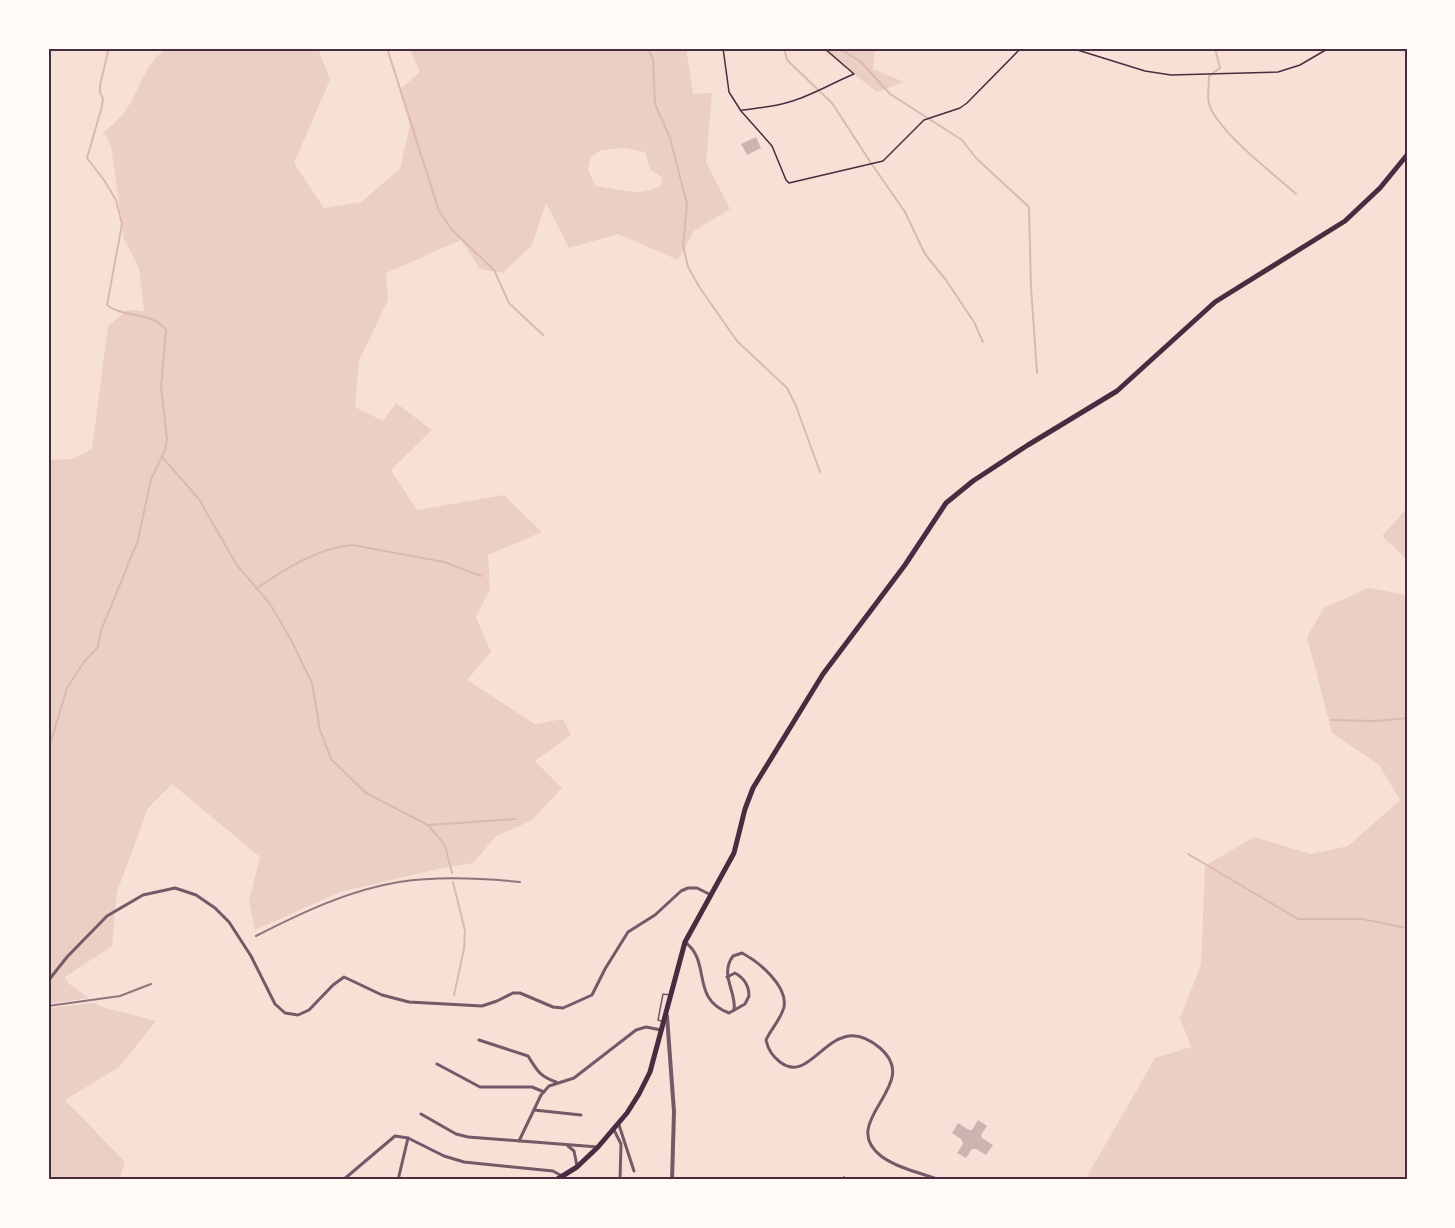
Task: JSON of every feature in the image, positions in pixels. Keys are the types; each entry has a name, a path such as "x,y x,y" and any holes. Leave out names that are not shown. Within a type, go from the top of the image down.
{"main road":[{"path":"556,1180 577,1167 598,1147 639,1094 650,1071 685,942 734,853 753,788 827,667 905,566 946,504 973,481 1117,391 1215,302 1345,221 1380,188 1407,155"}],"street":[{"path":"48,981 67,957 107,916 142,896 175,888 196,895 215,908 229,922 251,956 275,1004 285,1013 298,1015 309,1010 333,985 345,977 382,995 402,1000 482,1006 513,993 520,993 553,1007 563,1008 577,1003 596,990 605,969 628,932 655,915 674,897 688,888 697,888 711,895"},
{"path":"685,942 698,961 707,996 712,1004 729,1012 745,1004 749,990 742,977 735,973 728,977"},
{"path":"734,1010 735,1001 731,995 728,977 730,960 732,956 742,953 750,957 778,984 784,994 784,1009 765,1040 774,1058 784,1065 790,1068 798,1067 810,1061 844,1035 863,1037 882,1049 894,1068 893,1079 870,1121 867,1133 869,1141 873,1148 888,1161 940,1180"},
{"path":"667,1012 674,1112 672,1180"},
{"path":"519,1141 549,1086 574,1078 636,1030 646,1027 662,1030"},
{"path":"479,1040 528,1056 534,1068 545,1078 556,1082"},
{"path":"437,1064 480,1087 532,1087 544,1092"},
{"path":"534,1110 582,1116"},
{"path":"421,1114 456,1134 468,1137 598,1147"},
{"path":"618,1123 634,1171"},
{"path":"613,1129 621,1144 620,1180"},
{"path":"343,1180 395,1136 408,1138 444,1156 464,1162 553,1171 562,1176"},
{"path":"398,1180 408,1138"},
{"path":"567,1144 574,1151 577,1167"}],"lane":[{"path":"664,1022 658,1020 663,994 671,996"}],"path":[{"path":"723,48 729,92 741,111 772,146 789,183 883,161 924,120 960,108 967,103 1021,48"},
{"path":"741,111 787,103 854,74 824,48"},
{"path":"1071,48 1145,71 1171,75 1278,72 1294,68 1329,48"}],"shaded area":[{"path":"169,48 278,48 285,51 294,48 318,48 330,80 294,163 324,208 361,202 400,169 410,125 399,90 420,72 409,48 686,48 693,94 712,93 706,162 730,209 694,231 678,260 618,234 569,248 546,203 532,245 503,273 480,269 461,240 386,273 388,300 359,361 355,407 383,421 396,403 432,430 391,470 417,510 504,495 542,532 488,555 490,589 476,617 491,652 467,680 535,724 563,719 571,735 535,761 562,788 531,821 496,836 473,863 340,892 255,930 249,900 260,857 172,784 148,808 117,892 112,946 65,977 68,983 89,998 48,1004 48,460 72,459 92,449 108,326 127,310 144,311 139,268 124,239 111,146 104,132 128,107 147,69 160,54","holes":["623,148 645,152 650,169 662,178 662,184 638,192 595,186 588,169 591,157 601,150"]},
{"path":"820,48 875,48 873,69 904,82 877,92"},
{"path":"1407,508 1407,560 1382,536"},
{"path":"1368,588 1407,595 1407,1180 1085,1180 1155,1058 1191,1047 1180,1018 1201,965 1205,866 1254,837 1311,854 1348,846 1400,800 1379,765 1332,733 1307,637 1324,608"},
{"path":"95,1003 102,1007 156,1021 119,1067 65,1100 125,1162 119,1180 48,1180 48,1008"}],"building":[{"path":"756,137 761,148 747,155 741,144"},
{"path":"978,1120 987,1126 981,1135 982,1138 993,1145 986,1155 972,1149 966,1158 957,1153 963,1144 962,1140 952,1133 958,1123 972,1130"}],"waterway":[{"path":"48,751 67,688 84,662 98,647 101,631 138,540 151,479 165,450 167,439 161,387 166,330 154,320 121,312 107,305 122,224 116,200 87,158 101,110 103,99 100,85 109,48"},
{"path":"387,48 439,211 452,230 494,270 509,303 543,335"},
{"path":"648,48 653,59 655,104 670,138 687,204 683,245 688,267 737,341 787,388 820,472"},
{"path":"784,48 787,60 832,103 905,212 925,254 946,280 974,322 983,342"},
{"path":"839,48 861,62 890,94 962,140 976,158 1029,207 1031,287 1037,373"},
{"path":"1215,48 1220,68 1209,76 1208,94 1214,115 1235,140 1296,194"},
{"path":"161,456 199,499 236,564 270,604 290,638 312,683 320,730 331,759 366,793 428,825 445,845 452,873"},
{"path":"257,588 314,555 352,545 444,562 481,576"},
{"path":"1331,720 1375,721 1407,718"},
{"path":"428,825 516,819"},
{"path":"1188,854 1298,919 1362,919 1407,928"},
{"path":"453,882 465,931 464,949 454,995"}],"railway":[{"path":"256,936 326,903 399,882 444,878 520,882"},
{"path":"48,1006 120,996 151,984"}]}
